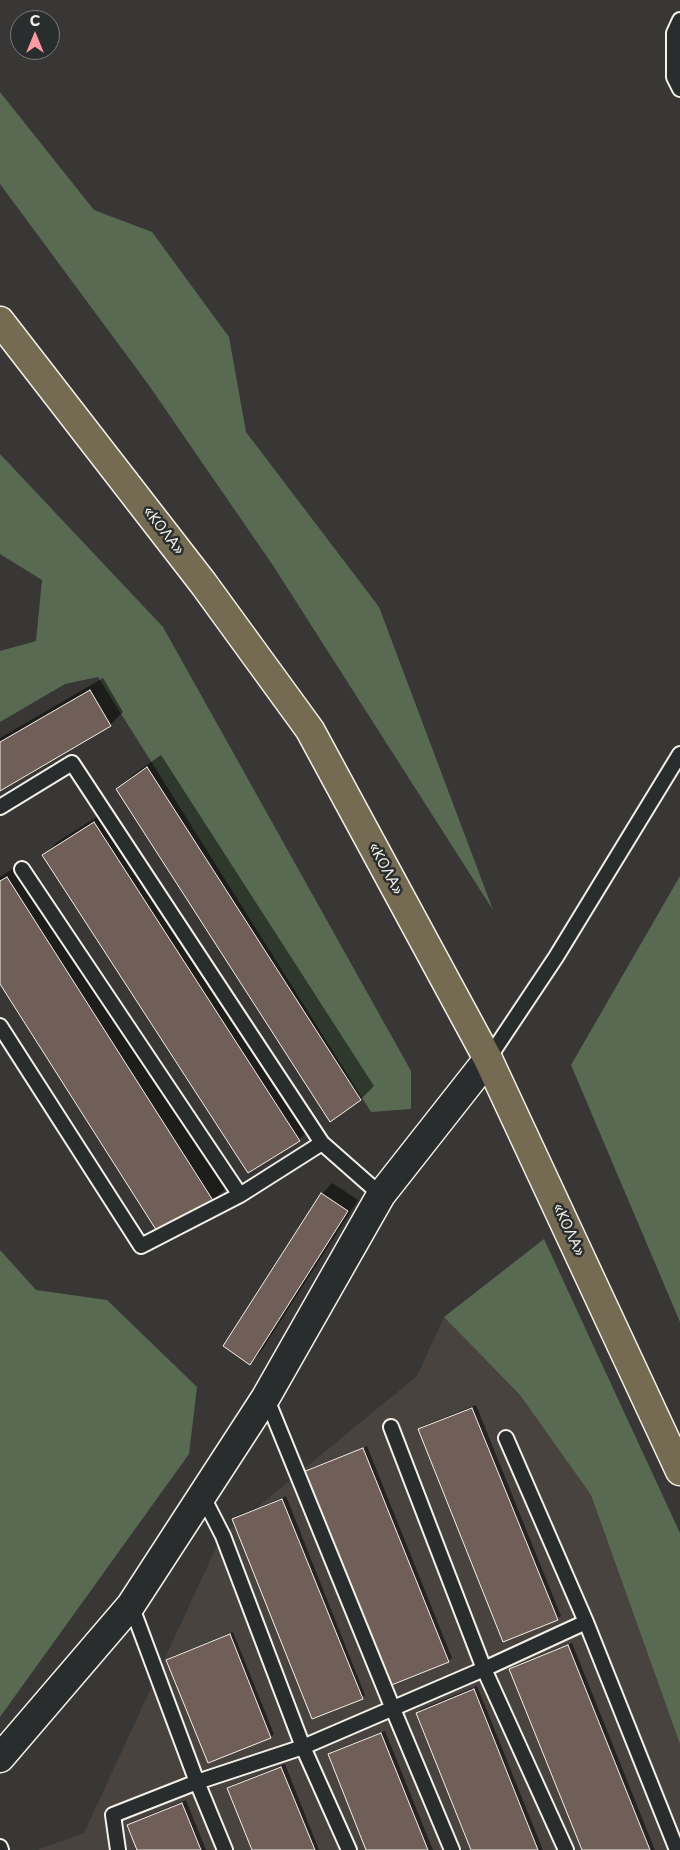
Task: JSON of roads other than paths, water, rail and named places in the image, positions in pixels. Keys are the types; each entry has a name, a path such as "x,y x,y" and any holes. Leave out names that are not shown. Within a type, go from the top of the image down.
{"highway":[{"name":"«КОЛА»","path":"0,321 203,582 310,730 488,1058 680,1471"}],"street":[{"path":"0,1758 131,1604 266,1397 381,1195 488,1058"}],"lane":[{"path":"680,20 674,33 674,77 680,89"},
{"path":"488,1058 556,957 680,754"},
{"path":"0,807 72,763 322,1143 381,1195"},
{"path":"22,869 240,1195"},
{"path":"0,1026 141,1246 240,1195 322,1143"},
{"path":"266,1397 452,1850"},
{"path":"391,1426 484,1669 566,1850"},
{"path":"506,1438 586,1622 677,1850"},
{"path":"202,1495 223,1536 303,1747 349,1850"},
{"path":"131,1604 197,1782 225,1850"},
{"path":"118,1850 113,1815 197,1782 303,1747 484,1669 586,1622"}]}
